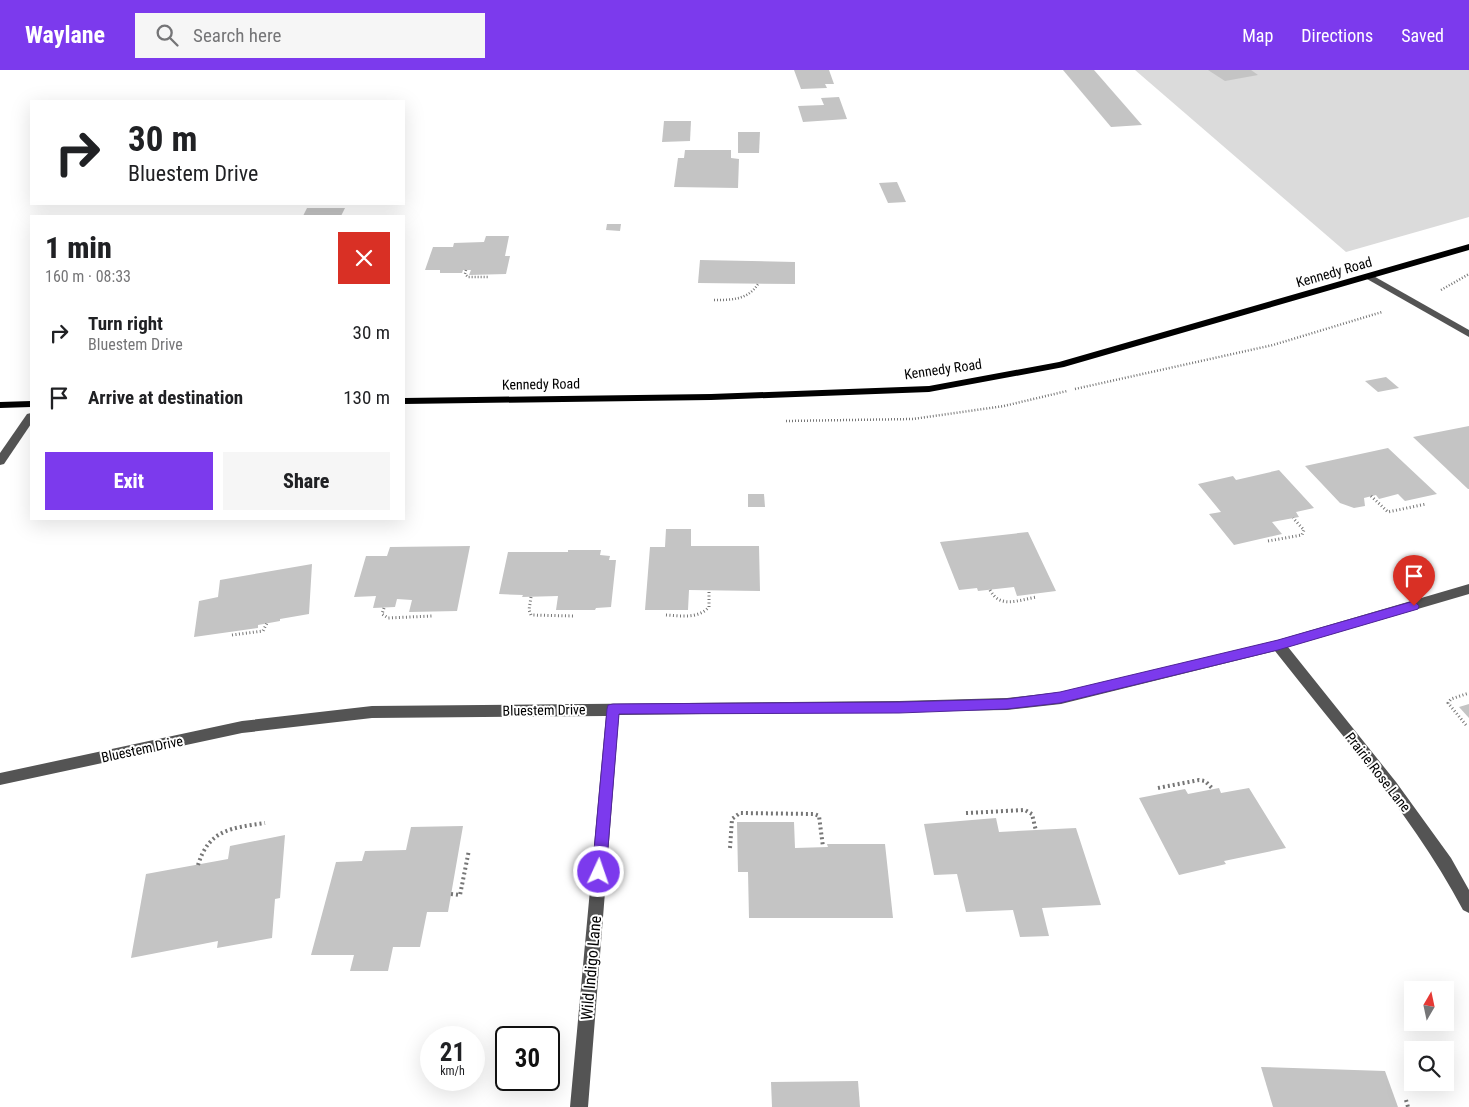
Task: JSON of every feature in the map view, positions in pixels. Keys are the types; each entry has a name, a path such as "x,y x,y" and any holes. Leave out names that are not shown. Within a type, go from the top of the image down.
{"main road":[{"name":"Kennedy Road","path":"405,401 711,397 929,388 1060,364 1370,277 1469,247"},
{"path":"0,405 30,404"}],"street":[{"path":"1370,277 1469,334"},
{"path":"0,461 30,417"},
{"name":"Bluestem Drive","path":"0,779 242,727 372,712 899,707 1007,704 1084,693 1278,645 1469,589"},
{"name":"Prairie Rose Lane","path":"1278,645 1402,802 1446,863 1469,905"},
{"name":"Wild Indigo Lane","path":"579,1107 613,709"}],"path":[{"path":"466,270 465,274 468,277 489,277"},
{"path":"1436,293 1469,274"},
{"path":"714,300 740,298 755,290 758,284"},
{"path":"1371,496 1383,509 1391,512 1426,504"},
{"path":"1268,540 1302,534 1304,530 1293,518"},
{"path":"666,615 697,615 704,612 709,607 709,590"},
{"path":"990,590 994,600 1002,602 1037,597"},
{"path":"531,597 529,610 532,615 574,616"},
{"path":"384,608 382,614 388,618 432,616"},
{"path":"232,635 263,631 267,623"},
{"path":"1466,725 1448,703 1451,699 1469,693"},
{"path":"1158,788 1199,780 1205,781 1213,789"},
{"path":"966,813 1025,810 1032,814 1036,831"},
{"path":"730,848 732,819 740,813 814,814 821,820 823,847"},
{"path":"198,865 200,852 213,836 224,830 265,823"},
{"path":"451,894 460,895 470,850"},
{"path":"1406,1100 1408,1107"}],"shaded area":[{"path":"1135,70 1469,70 1469,217 1346,252"}],"building":[{"path":"794,70 829,70 834,84 825,84 827,88 801,89"},
{"path":"1063,70 1094,70 1142,125 1111,127"},
{"path":"1208,70 1251,70 1258,75 1225,81"},
{"path":"839,97 847,119 803,122 798,106 824,105 821,98"},
{"path":"664,121 691,121 690,141 662,142"},
{"path":"738,132 760,132 759,153 738,153"},
{"path":"685,150 731,150 731,158 739,159 738,188 674,187 678,158 684,158"},
{"path":"897,182 906,202 888,203 879,183"},
{"path":"307,208 345,208 342,215 304,215"},
{"path":"607,224 621,224 620,231 606,230"},
{"path":"486,236 509,236 505,256 510,256 506,274 469,275 471,270 463,270 462,273 440,273 440,270 425,270 433,247 453,247 454,243 484,242"},
{"path":"700,260 795,262 795,284 698,283"},
{"path":"1386,377 1399,388 1378,392 1365,381"},
{"path":"1469,426 1469,489 1468,489 1413,437"},
{"path":"1388,448 1437,494 1405,501 1398,494 1379,499 1376,495 1364,498 1365,506 1354,508 1340,503 1305,466"},
{"path":"1279,470 1314,508 1296,512 1299,517 1272,522 1282,534 1234,545 1209,514 1221,512 1198,484 1233,476 1236,480"},
{"path":"748,494 764,494 765,507 748,507"},
{"path":"666,529 691,529 691,546 759,546 760,591 689,590 688,610 645,610 650,547 665,547"},
{"path":"1028,532 1056,591 1017,596 1014,587 978,591 977,588 959,590 940,542"},
{"path":"470,546 457,611 409,612 412,600 397,599 395,607 373,608 376,596 354,597 366,556 387,556 390,547"},
{"path":"568,550 601,550 600,555 610,556 609,560 616,560 611,607 596,608 595,610 556,610 558,596 522,597 523,595 499,594 508,552 568,552"},
{"path":"312,564 309,614 258,625 258,628 194,637 199,601 218,597 220,580"},
{"path":"1469,704 1469,718 1459,707"},
{"path":"1219,788 1221,793 1249,788 1286,848 1224,861 1226,864 1179,875 1139,798 1185,789 1188,794"},
{"path":"996,818 999,832 1076,828 1101,905 1042,908 1049,936 1020,937 1013,910 966,912 957,874 934,875 924,824"},
{"path":"737,822 794,822 795,848 828,847 827,844 885,844 893,918 749,918 748,872 738,872"},
{"path":"463,826 448,912 427,912 420,947 393,947 388,971 350,971 354,955 311,955 336,862 362,861 365,851 406,850 411,827"},
{"path":"285,835 280,898 275,899 272,938 217,948 218,941 131,958 146,874 228,859 230,846"},
{"path":"1261,1067 1385,1071 1398,1107 1273,1107"},
{"path":"858,1081 860,1107 772,1107 771,1082"}],"route":[{"path":"599,872 613,709 899,707 1007,704 1060,698 1278,645 1414,606"}]}
